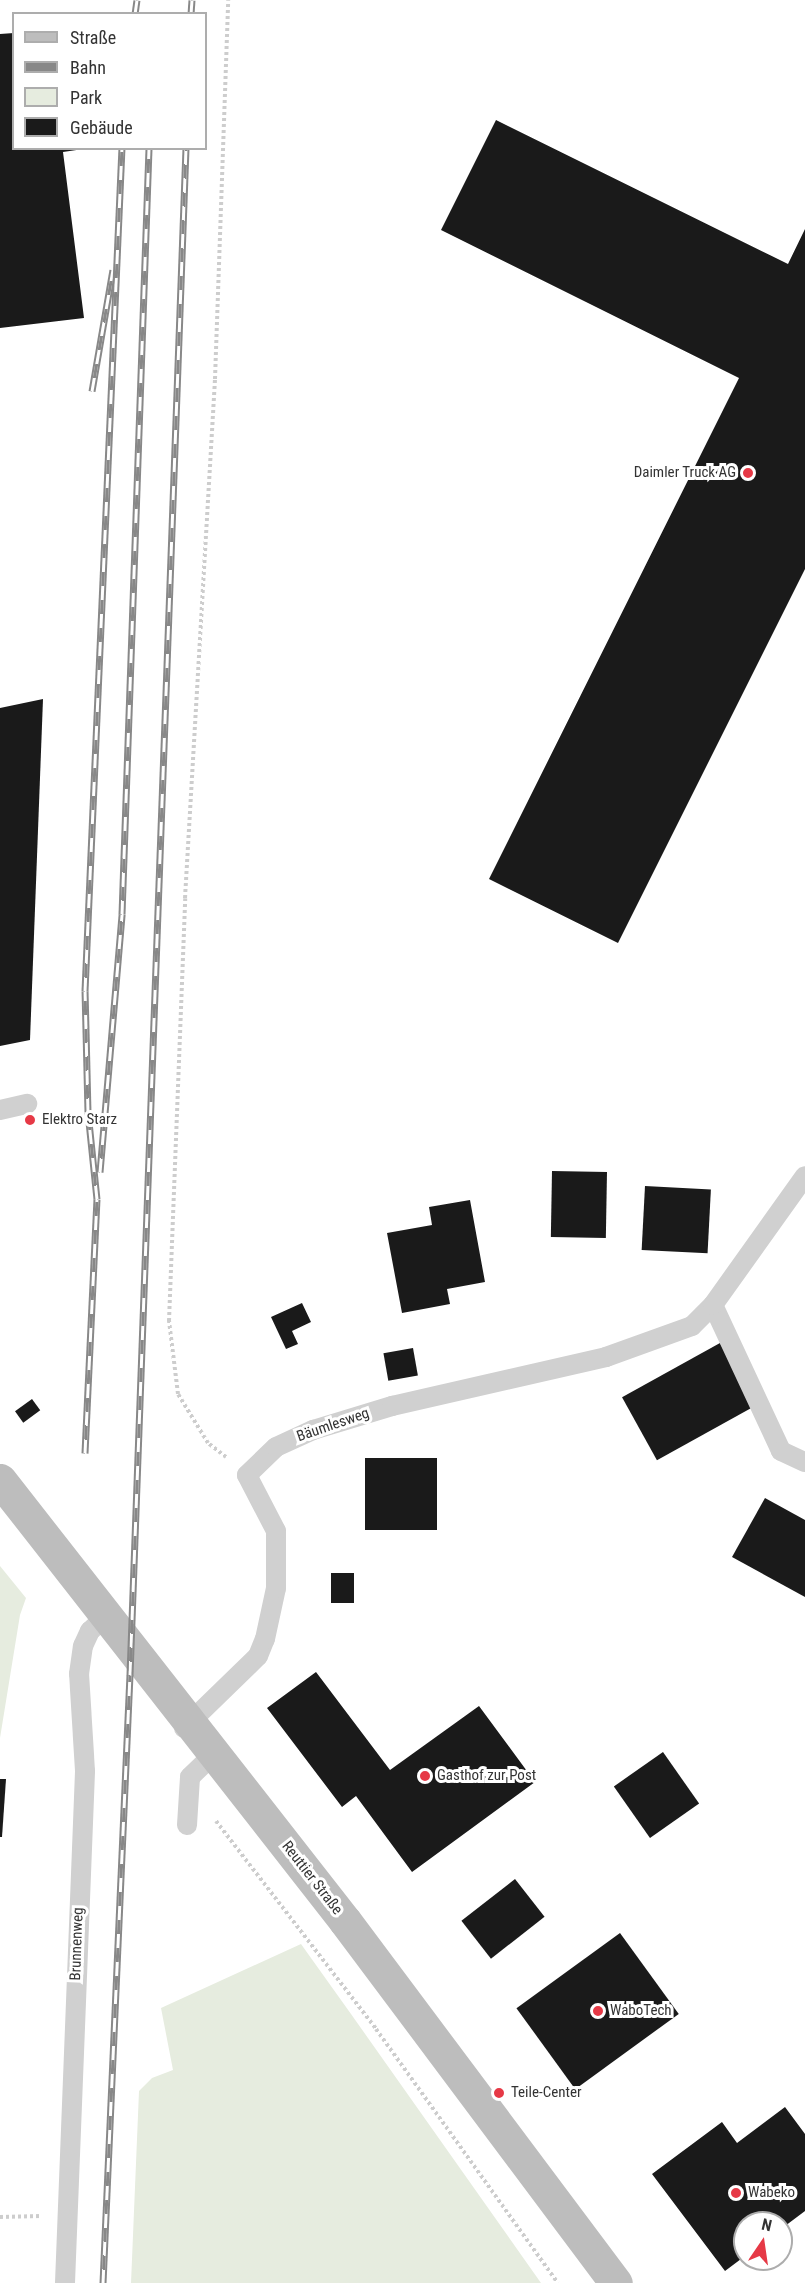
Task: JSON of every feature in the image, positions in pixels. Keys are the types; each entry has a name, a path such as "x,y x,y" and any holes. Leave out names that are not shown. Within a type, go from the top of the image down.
{"main road":[{"name":"Reuttier Straße","path":"0,1480 107,1614 184,1728 215,1753 616,2283"}],"lane":[{"path":"0,1110 27,1104"},
{"name":"Bäumlesweg","path":"248,1475 276,1447 313,1430 392,1406 606,1357 692,1326 713,1305 805,1176"},
{"path":"713,1305 781,1451 805,1462"},
{"path":"184,1728 258,1656 266,1639 276,1588 276,1531 248,1475"},
{"name":"Brunnenweg","path":"65,2283 85,1771 79,1674 83,1646 90,1631 107,1614"},
{"path":"187,1825 190,1777 215,1753"}],"path":[{"path":"228,0 215,379 185,898 169,1321 178,1394 208,1443 248,1475"},
{"path":"190,1777 219,1826 383,2038 558,2283"},
{"path":"0,2217 68,2216"}],"green space":[{"path":"0,1566 26,1598 20,1615 0,1738"},
{"path":"301,1944 541,2283 131,2283 139,2091 152,2078 173,2070 161,2008"}],"building":[{"path":"12,33 12,150 76,150 63,152 84,318 0,328 0,34"},
{"name":"Daimler Truck AG","path":"496,120 788,264 805,229 805,569 618,943 489,879 739,378 441,230"},
{"path":"43,699 30,1040 0,1046 0,708"},
{"path":"552,1171 607,1172 606,1238 551,1237"},
{"path":"645,1186 711,1189 708,1253 642,1250"},
{"path":"470,1200 485,1282 447,1289 450,1304 402,1313 387,1233 432,1225 429,1207"},
{"path":"302,1303 311,1322 292,1331 298,1344 286,1349 271,1317"},
{"path":"720,1343 755,1406 657,1460 622,1397"},
{"path":"413,1348 418,1376 388,1381 383,1353"},
{"path":"32,1399 40,1410 23,1423 15,1411"},
{"path":"365,1458 437,1458 437,1530 365,1530"},
{"path":"765,1498 805,1520 805,1597 732,1557"},
{"path":"331,1573 354,1573 354,1603 331,1603"},
{"name":"Gasthof zur Post","path":"316,1672 390,1770 479,1706 535,1782 412,1872 356,1796 342,1807 267,1708"},
{"path":"663,1752 699,1804 650,1838 614,1786"},
{"path":"0,1779 6,1779 2,1837 0,1837"},
{"path":"515,1879 545,1917 491,1959 461,1921"},
{"name":"WaboTech","path":"620,1933 679,2014 575,2089 516,2008"},
{"name":"Wabeko","path":"785,2107 805,2134 805,2211 793,2220 793,2211 733,2211 733,2265 725,2271 652,2174 722,2122 737,2143"}],"railway":[{"path":"135,12 137,0"},
{"path":"191,12 192,0"},
{"path":"85,1453 97,1199 88,1112 85,991 122,150"},
{"path":"100,1172 122,914 149,150"},
{"path":"103,2283 130,1675 186,150"},
{"path":"92,391 113,270"}],"place":[{"name":"Daimler Truck AG","path":"748,473"},
{"name":"Elektro Starz","path":"30,1120"},
{"name":"Gasthof zur Post","path":"425,1776"},
{"name":"WaboTech","path":"598,2011"},
{"name":"Teile-Center","path":"499,2093"},
{"name":"Wabeko","path":"736,2193"}]}
